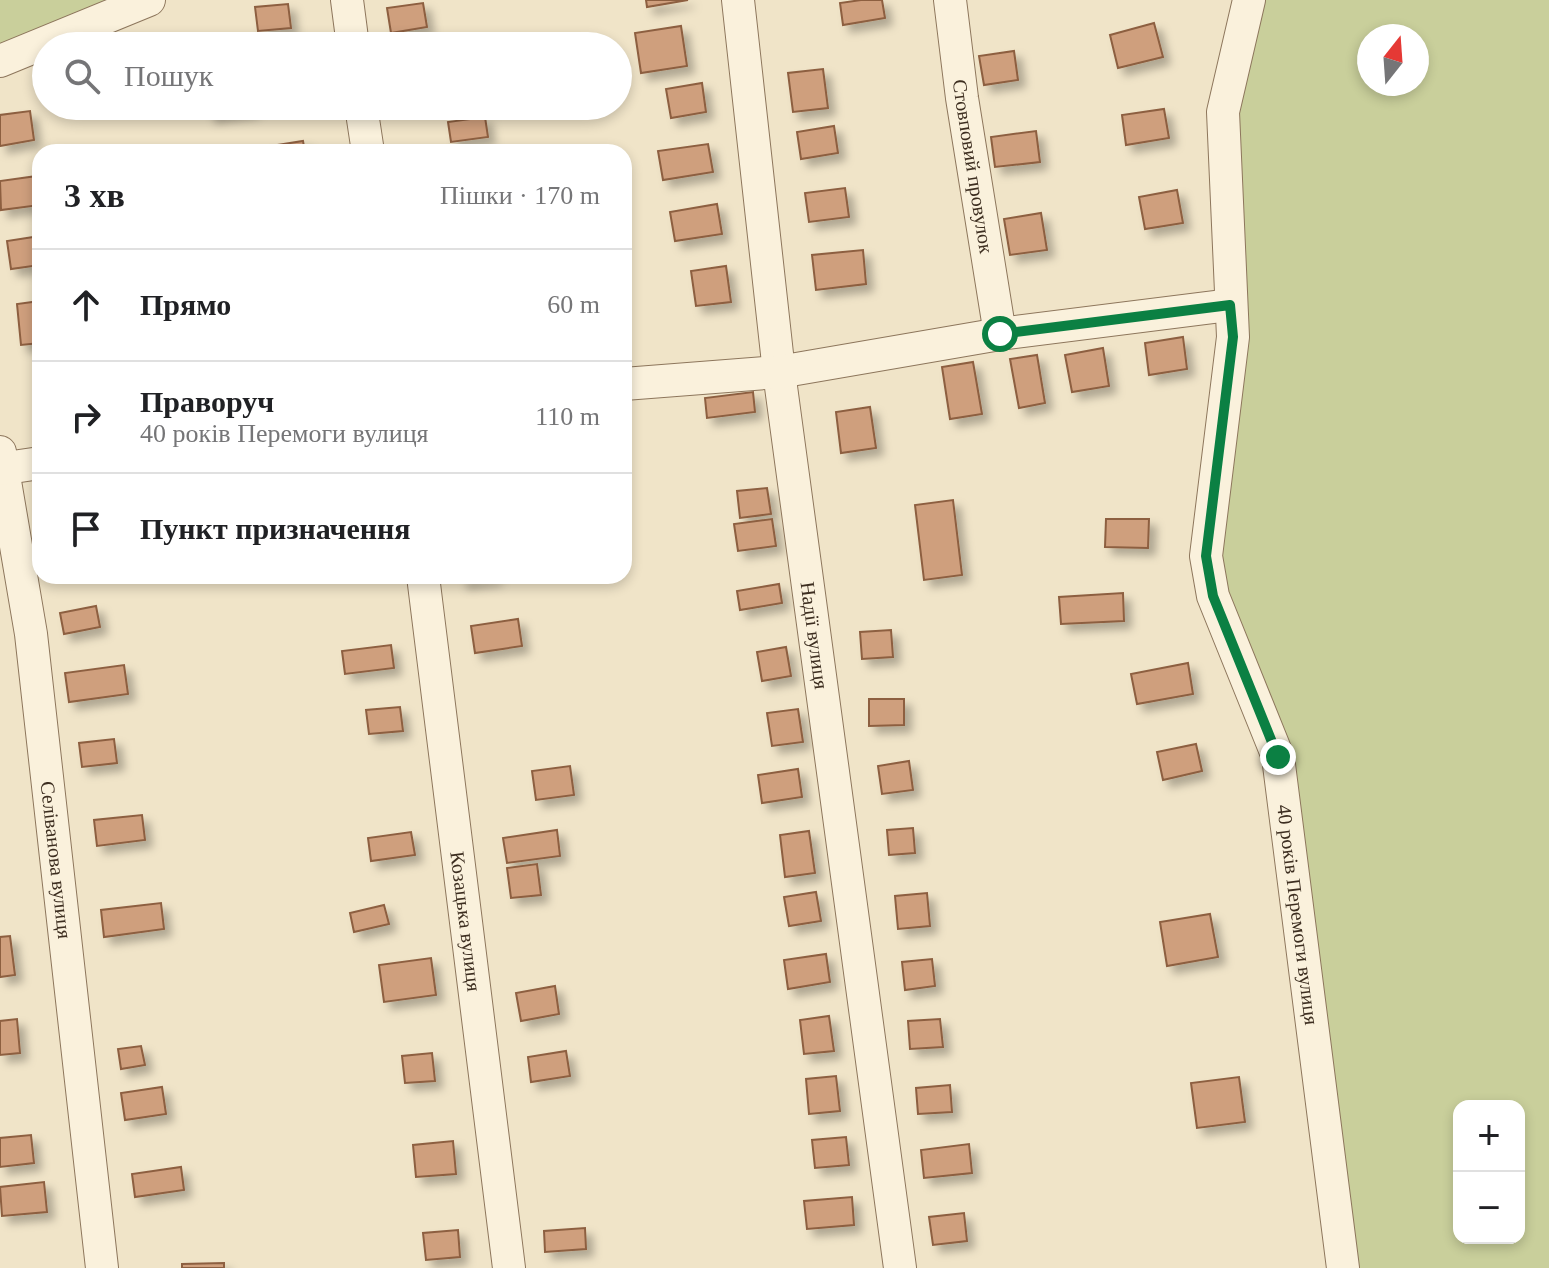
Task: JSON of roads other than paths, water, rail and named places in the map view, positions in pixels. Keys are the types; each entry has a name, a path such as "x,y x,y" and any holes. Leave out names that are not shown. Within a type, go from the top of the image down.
{"street":[{"path":"71,32 149,0"},
{"path":"347,0 351,32"},
{"name":"Надії вулиця","path":"738,0 779,372 900,1268"},
{"name":"Стовповий провулок","path":"950,0 962,98 1000,334"},
{"name":"40 років Перемоги вулиця","path":"1249,0 1223,112 1233,337 1206,556 1213,596 1278,757 1343,1268"},
{"path":"0,61 32,48"},
{"path":"363,120 367,144"},
{"path":"632,383 779,372 1000,334 1230,305"},
{"path":"1,464 32,463"},
{"name":"Селіванова вулиця","path":"1,464 31,634 102,1268"},
{"name":"Козацька вулиця","path":"424,584 509,1268"}]}
